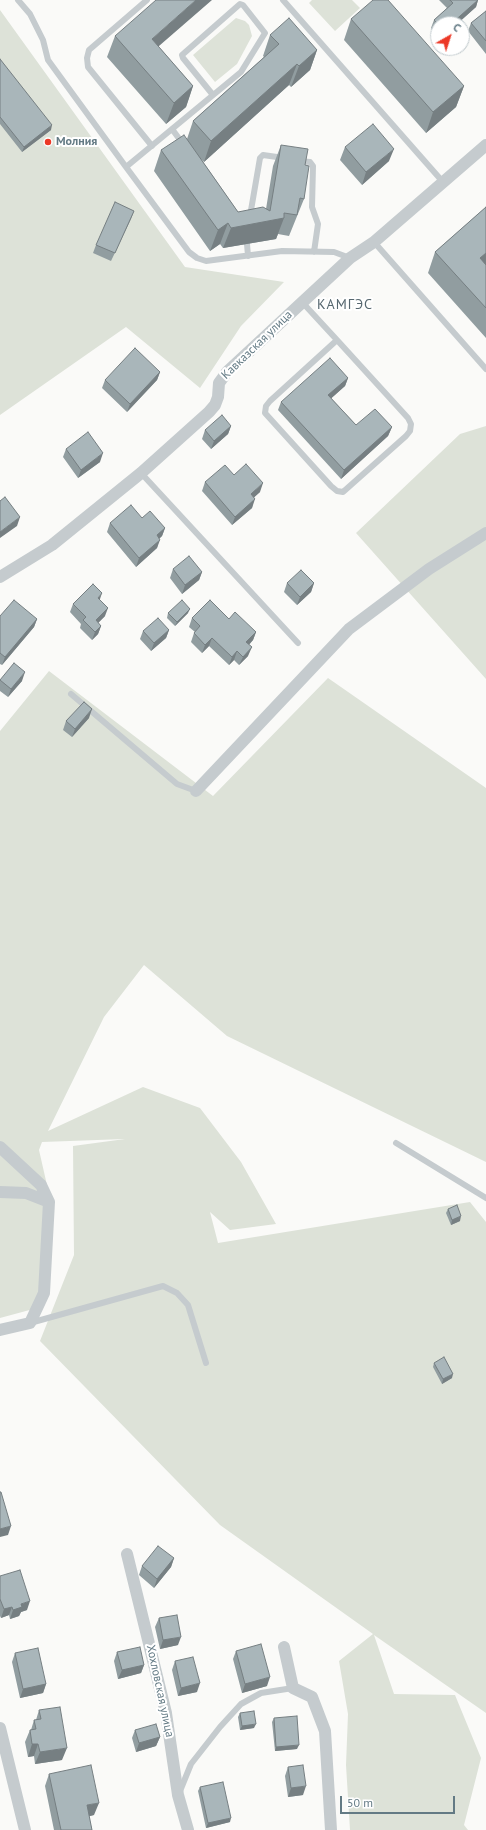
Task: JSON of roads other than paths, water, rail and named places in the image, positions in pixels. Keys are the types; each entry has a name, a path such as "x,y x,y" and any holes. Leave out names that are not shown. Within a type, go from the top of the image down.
{"street":[{"name":"Кавказская улица","path":"0,577 52,545 142,472 215,405 219,383 226,372 350,258 374,242 486,145"},
{"path":"196,791 349,629 429,569 486,533"},
{"path":"0,1147 42,1185 49,1202 44,1293 30,1323 0,1330"},
{"path":"0,1192 26,1193 49,1202"},
{"name":"Хохловская улица","path":"127,1554 166,1713 178,1795 188,1830"},
{"path":"284,1647 294,1688 312,1697 325,1731 331,1830"},
{"path":"0,1728 25,1830"}],"lane":[{"path":"18,0 30,14 43,40 48,60 189,252 197,258 206,261 282,251 334,252 350,258"},
{"path":"147,0 89,50 86,58 88,67 152,146"},
{"path":"283,0 443,182"},
{"path":"126,167 241,72 265,36 264,30 243,5 240,4 182,55 213,95"},
{"path":"172,129 186,148"},
{"path":"244,219 249,218 250,216 261,156 310,162 314,166 312,207 318,224 314,252"},
{"path":"374,242 486,369"},
{"path":"246,244 248,256"},
{"path":"302,302 337,340 408,418 411,424 410,431 406,436 343,492 337,491 331,486 265,413 266,406 270,401 337,340"},
{"path":"142,472 298,643"},
{"path":"71,694 177,784 196,791"},
{"path":"396,1143 486,1198"},
{"path":"30,1323 163,1286 177,1293 188,1305 206,1362"},
{"path":"178,1795 191,1764 220,1727 241,1704 261,1693 294,1688"}],"place":[{"name":"Молния","path":"48,142"}],"district":[{"name":"КАМГЭС","path":"345,305"}]}
